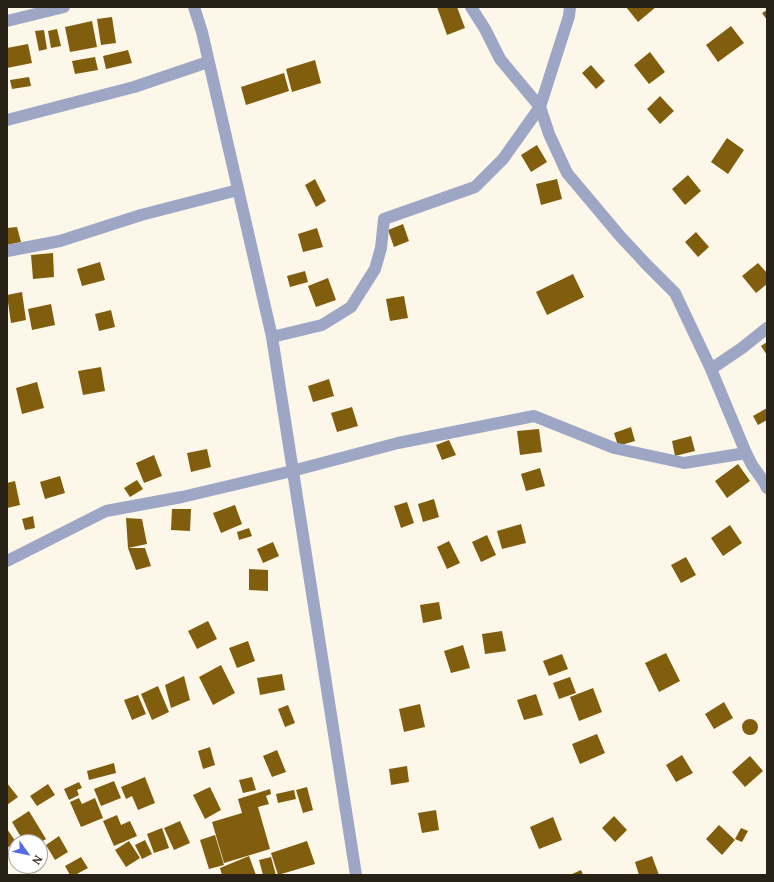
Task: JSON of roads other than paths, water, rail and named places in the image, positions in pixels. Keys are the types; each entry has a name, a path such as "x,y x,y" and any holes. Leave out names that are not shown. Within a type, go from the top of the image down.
{"street":[{"path":"7,21 64,7"},
{"path":"194,7 272,337 356,875"},
{"path":"471,7 485,29 500,59 540,107 549,134 567,173 620,236 675,294 711,369 746,453 767,488"},
{"path":"272,337 322,324 351,307 375,269 381,248 384,219 475,188 503,159 540,107 570,16 570,7"},
{"path":"7,120 134,86 208,62"},
{"path":"7,251 60,241 141,215 238,190"},
{"path":"711,369 742,348 767,328"},
{"path":"7,561 106,511 182,497 292,471 398,443 534,416 614,448 684,462 746,453"}]}
